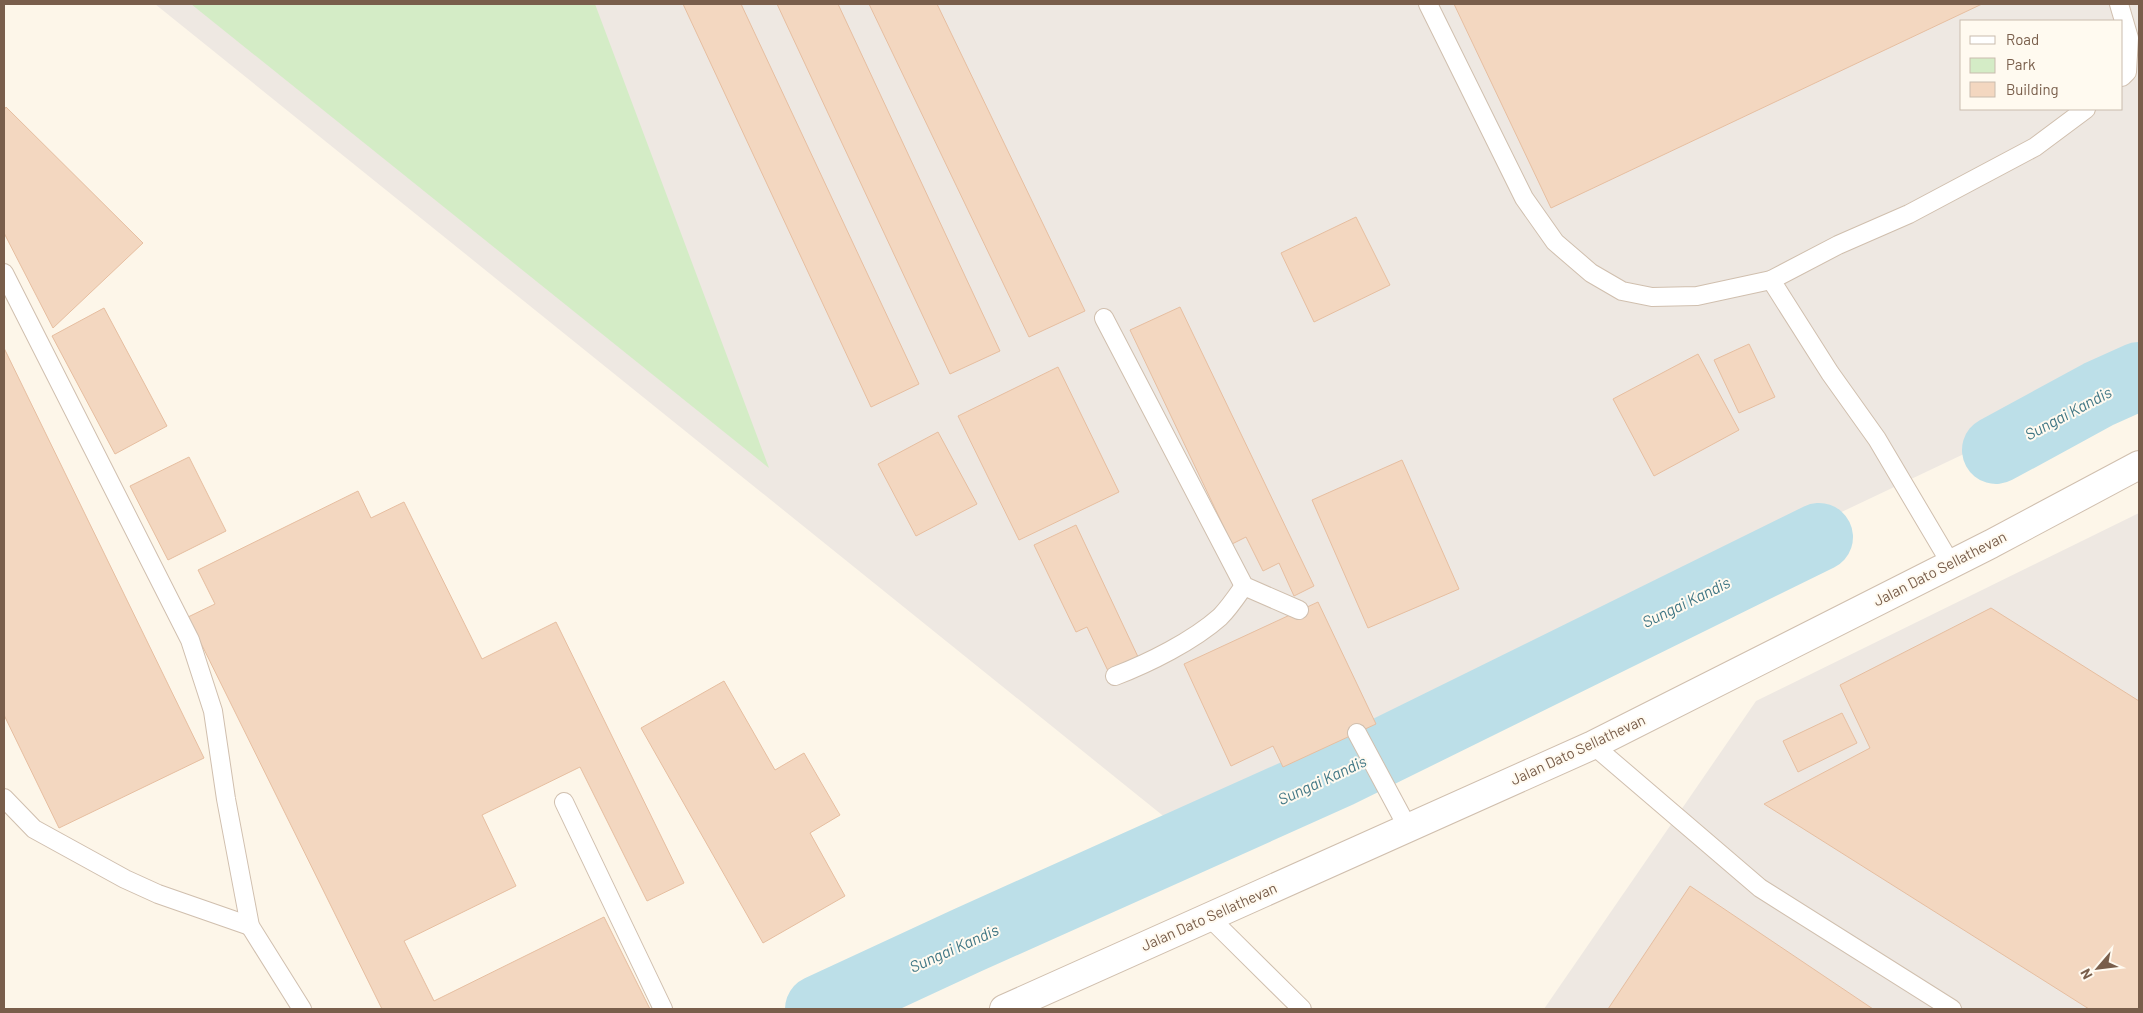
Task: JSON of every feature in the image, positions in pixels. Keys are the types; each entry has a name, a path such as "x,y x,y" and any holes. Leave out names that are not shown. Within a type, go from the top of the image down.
{"street":[{"name":"Jalan Dato Sellathevan","path":"1004,1009 1593,746 1951,564 2139,465"}],"lane":[{"path":"1428,4 1524,198 1556,242 1591,273 1622,291 1652,297 1697,296 1771,280 1838,245 1909,214 2035,146 2085,110"},
{"path":"2120,4 2129,38 2127,72 2123,76"},
{"path":"4,273 190,640 214,711 226,799 250,926 302,1009"},
{"path":"1771,280 1830,373 1877,439 1951,564"},
{"path":"1104,318 1244,586 1298,610"},
{"path":"1115,676 1142,666 1185,642 1220,616 1244,586"},
{"path":"1359,737 1408,828"},
{"path":"1593,746 1760,888 1952,1009"},
{"path":"4,798 34,829 125,880 158,894 250,926"},
{"path":"564,802 663,1009"},
{"path":"1209,918 1302,1009"}],"shaded area":[{"path":"155,4 2139,4 2139,371 1177,827"},
{"path":"2139,513 2139,1009 1544,1009 1756,701"}],"green space":[{"path":"191,4 595,4 769,468"}],"building":[{"path":"683,4 741,4 919,384 871,407"},
{"path":"777,4 838,4 1000,351 950,374"},
{"path":"869,4 937,4 1085,311 1029,337"},
{"path":"1454,4 1982,4 1551,208"},
{"path":"6,107 143,243 53,328 4,233 4,110"},
{"path":"1356,217 1390,285 1314,322 1281,253"},
{"path":"1180,307 1314,586 1294,596 1279,563 1263,571 1246,537 1232,544 1130,330"},
{"path":"104,308 167,426 115,454 52,336"},
{"path":"1749,344 1775,397 1739,413 1714,360"},
{"path":"4,348 204,758 59,828 4,715"},
{"path":"1698,354 1739,430 1654,476 1613,399"},
{"path":"1058,367 1119,492 1019,540 958,416"},
{"path":"938,432 977,504 916,536 878,464"},
{"path":"189,457 226,531 168,560 130,486"},
{"path":"1402,460 1459,589 1368,628 1312,500"},
{"path":"358,491 371,518 404,502 482,659 556,622 684,883 647,901 580,767 482,815 516,886 404,941 434,1001 604,917 650,1009 382,1009 188,617 215,604 198,570"},
{"path":"1076,525 1139,659 1109,673 1087,627 1076,632 1034,545"},
{"path":"1318,602 1376,724 1283,767 1273,746 1231,766 1184,664"},
{"path":"1991,608 2139,701 2139,1009 2089,1009 1764,804 1870,748 1840,685"},
{"path":"724,681 775,770 804,753 840,815 810,833 845,896 763,943 641,728"},
{"path":"1842,713 1857,743 1798,772 1783,741"},
{"path":"1690,886 1873,1009 1608,1009"}],"waterway":[{"name":"Sungai Kandis","path":"1996,450 2099,394 2139,376"},
{"name":"Sungai Kandis","path":"819,1009 1338,774 1819,537"}]}
